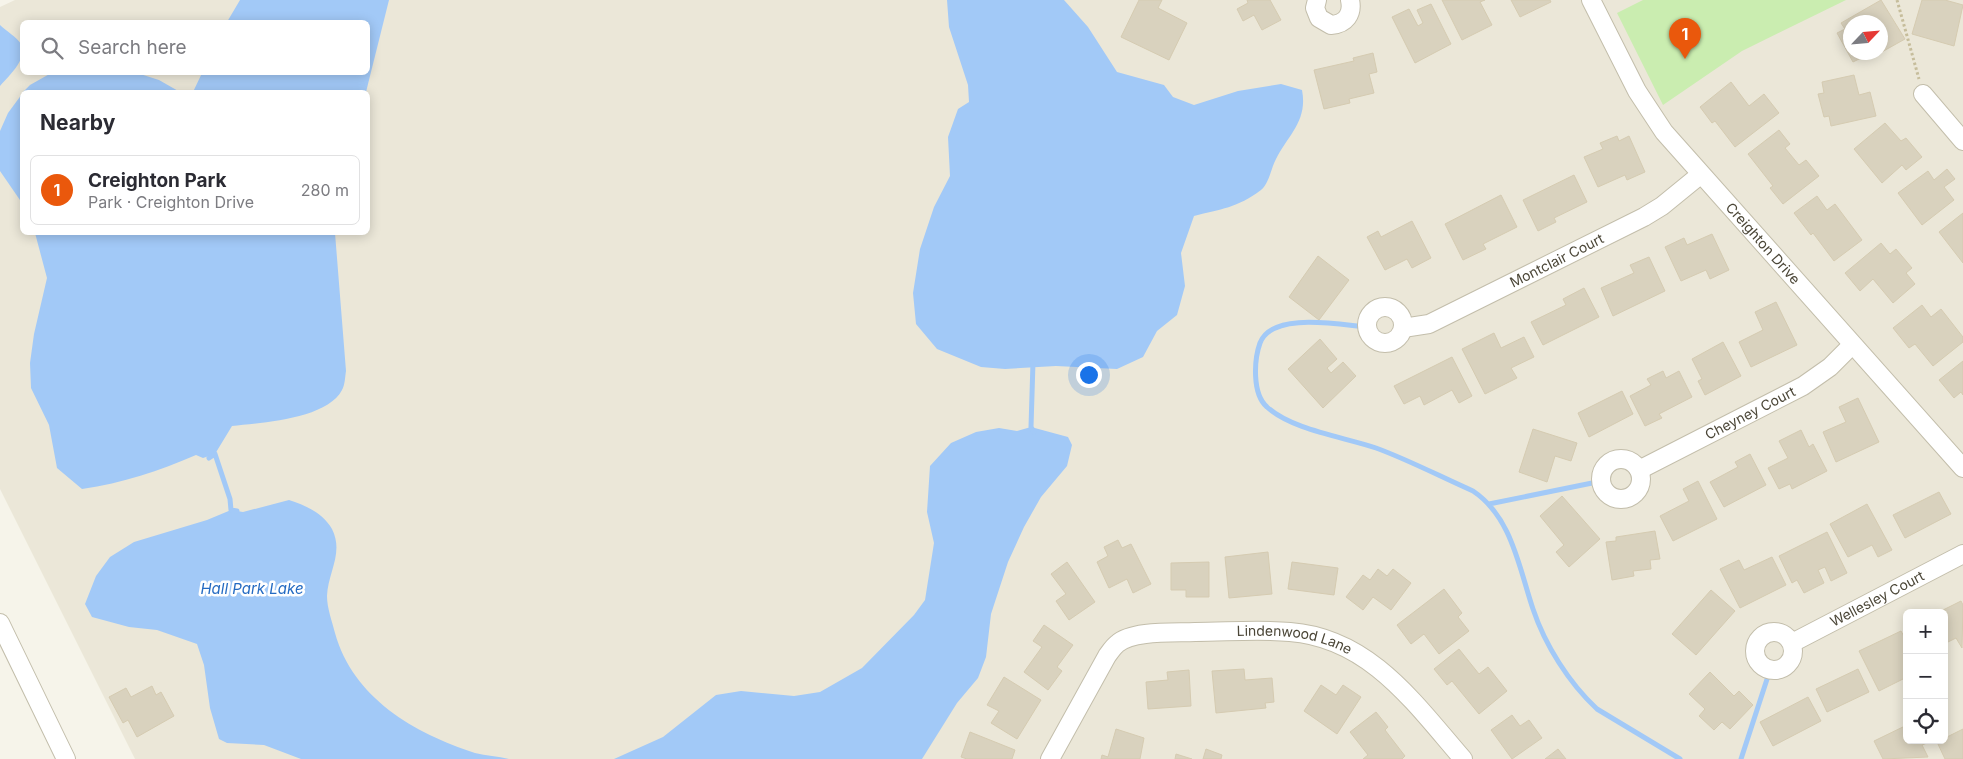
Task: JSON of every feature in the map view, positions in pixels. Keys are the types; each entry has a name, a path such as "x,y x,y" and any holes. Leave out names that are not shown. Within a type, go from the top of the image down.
{"street":[{"path":"1317,0 1315,8 1319,18 1331,25 1344,21 1349,15 1350,0"},
{"name":"Creighton Drive","path":"1591,0 1650,113 1700,175 1963,468"},
{"path":"1923,94 1963,141"},
{"name":"Montclair Court","path":"1403,328 1429,324 1644,217 1662,206 1700,175"},
{"name":"Cheyney Court","path":"1639,470 1802,386 1830,367 1852,345"},
{"name":"Wellesley Court","path":"1792,643 1963,554"},
{"path":"0,623 66,759"},
{"name":"Lindenwood Lane","path":"1050,759 1097,674 1117,644 1133,636 1273,631 1308,634 1361,654 1388,674 1405,691 1462,759"}],"path":[{"path":"1897,0 1923,94"}],"shaded area":[{"path":"15,0 1963,0 1963,759 135,759 0,489 0,7"}],"green space":[{"path":"1643,0 1846,0 1742,51 1663,105 1617,13"}],"water":[{"path":"240,0 389,0 366,90 194,90 201,75 370,75 370,20 228,20"},
{"path":"947,0 1064,0 1088,27 1117,72 1164,85 1173,97 1194,105 1238,91 1281,84 1302,90 1303,101 1300,119 1276,159 1264,187 1244,201 1194,216 1181,253 1185,286 1177,315 1157,331 1143,357 1117,369 1056,366 1005,369 981,367 937,349 916,324 913,293 920,249 934,207 950,176 948,137 958,109 969,102 968,85 949,27"},
{"path":"0,25 20,43 20,61 0,86"},
{"path":"48,75 143,75 159,80 176,90 25,90"},
{"path":"20,97 20,200 0,171 0,131 8,113"},
{"path":"36,235 335,235 346,371 342,390 334,400 308,413 276,421 232,426 215,454 203,458 196,455 141,476 82,489 57,468 49,425 31,388 30,363 34,334 47,278"},
{"path":"1031,427 1068,437 1072,445 1067,466 1041,497 1024,527 1008,562 991,614 986,657 978,678 957,703 922,759 614,759 663,737 716,695 741,691 794,696 820,692 862,668 914,615 925,600 934,543 927,512 930,466 951,443 976,432 999,428 1017,431"},
{"name":"Hall Park Lake","path":"289,500 313,510 324,518 332,529 335,538 336,554 328,587 328,605 335,633 344,656 356,676 371,694 389,710 430,735 475,753 509,759 301,759 264,745 227,743 219,739 210,708 204,665 197,644 157,630 129,627 92,617 85,604 96,576 110,557 134,542 207,520 231,510 243,512"}],"building":[{"path":"1139,0 1162,0 1158,8 1187,23 1169,60 1121,37"},
{"path":"1247,0 1270,0 1281,20 1262,30 1254,15 1243,21 1237,9 1248,3"},
{"path":"1442,0 1485,0 1480,2 1492,25 1462,40"},
{"path":"1511,0 1550,0 1551,2 1520,17"},
{"path":"1881,0 1905,39 1888,48 1888,15 1855,15"},
{"path":"1922,0 1945,0 1963,5 1954,46 1912,34"},
{"path":"1431,4 1451,44 1415,63 1392,17 1409,9 1418,26 1423,23 1417,10"},
{"path":"1843,30 1843,44 1837,33"},
{"path":"1373,53 1377,72 1369,74 1374,93 1349,99 1350,103 1324,109 1314,70 1354,61 1353,58"},
{"path":"1854,75 1859,95 1870,92 1876,116 1831,126 1829,116 1824,117 1818,94 1824,93 1822,82"},
{"path":"1731,82 1749,106 1764,94 1779,113 1735,147 1715,121 1712,123 1700,107"},
{"path":"1885,123 1901,141 1906,138 1922,157 1906,170 1902,165 1882,183 1854,149"},
{"path":"1779,130 1790,144 1785,148 1799,165 1806,160 1819,176 1783,204 1770,188 1773,186 1748,154"},
{"path":"1617,136 1619,141 1629,136 1645,172 1627,180 1625,175 1598,187 1584,157 1603,149 1600,143"},
{"path":"1947,169 1955,179 1944,187 1954,200 1922,225 1898,193 1928,171 1934,180"},
{"path":"1574,175 1587,202 1554,218 1556,222 1538,231 1523,200"},
{"path":"1501,195 1517,227 1483,244 1486,249 1463,260 1445,224"},
{"path":"1817,196 1827,210 1835,204 1862,240 1834,261 1813,233 1811,235 1794,213"},
{"path":"1963,213 1963,263 1939,232"},
{"path":"1412,221 1431,258 1412,268 1407,259 1385,270 1367,237 1378,231 1381,237"},
{"path":"1712,234 1729,270 1710,279 1706,270 1681,281 1665,247 1684,238 1687,245"},
{"path":"1881,243 1890,254 1896,249 1912,268 1906,273 1915,284 1893,303 1873,279 1860,291 1845,273"},
{"path":"1318,256 1349,280 1319,320 1289,297"},
{"path":"1649,257 1665,291 1613,316 1601,288 1634,273 1630,265"},
{"path":"1584,288 1599,317 1543,345 1531,322 1566,305 1563,299"},
{"path":"1776,302 1797,345 1751,367 1739,342 1763,330 1755,312"},
{"path":"1922,305 1931,317 1941,309 1963,337 1963,342 1933,366 1915,344 1909,348 1893,328"},
{"path":"1494,333 1501,348 1524,337 1534,357 1511,368 1517,378 1485,394 1462,349"},
{"path":"1320,339 1337,359 1327,368 1331,373 1343,362 1356,376 1323,408 1288,369"},
{"path":"1723,342 1741,376 1705,395 1698,381 1702,379 1692,359"},
{"path":"1452,357 1472,396 1459,403 1452,390 1424,405 1420,396 1404,404 1394,386"},
{"path":"1963,361 1963,395 1961,392 1954,398 1939,380"},
{"path":"1663,371 1666,378 1679,371 1692,397 1659,414 1662,418 1645,426 1630,396 1651,385 1647,379"},
{"path":"1622,391 1633,414 1589,437 1578,413"},
{"path":"1858,398 1879,442 1836,462 1823,432 1846,422 1839,407"},
{"path":"1533,429 1577,443 1571,461 1555,456 1547,482 1519,472"},
{"path":"1801,430 1809,447 1813,444 1827,471 1792,489 1790,484 1779,489 1768,468 1788,458 1779,441"},
{"path":"1750,454 1766,485 1724,507 1710,482 1738,467 1735,462"},
{"path":"1698,481 1717,519 1673,541 1660,516 1689,501 1683,489"},
{"path":"1939,492 1951,514 1905,538 1893,515"},
{"path":"1562,496 1600,539 1569,567 1556,552 1564,545 1540,516"},
{"path":"1867,504 1892,550 1878,557 1872,545 1848,557 1830,524"},
{"path":"1655,531 1660,559 1650,560 1651,569 1633,571 1634,576 1612,580 1606,542 1616,541 1616,537"},
{"path":"1827,532 1847,573 1831,581 1825,567 1818,570 1824,583 1804,593 1797,580 1792,583 1779,556"},
{"path":"1118,540 1122,548 1131,544 1151,584 1133,593 1127,579 1109,588 1097,562 1108,556 1104,547"},
{"path":"1268,552 1272,594 1229,598 1225,557"},
{"path":"1772,557 1786,585 1740,608 1720,569 1739,560 1744,570"},
{"path":"1067,562 1095,602 1069,620 1056,601 1066,594 1051,574"},
{"path":"1209,562 1209,597 1186,597 1186,590 1171,590 1171,563"},
{"path":"1292,562 1338,568 1334,595 1288,589"},
{"path":"1378,569 1387,576 1393,569 1411,583 1391,610 1373,597 1363,610 1346,597 1363,575 1370,580"},
{"path":"1444,589 1462,613 1458,617 1469,631 1439,654 1424,634 1411,644 1397,625"},
{"path":"1711,590 1735,611 1696,655 1672,634"},
{"path":"1961,601 1963,605 1962,648 1956,638 1948,642 1948,609 1945,609"},
{"path":"1044,625 1073,645 1057,667 1062,671 1048,690 1024,672 1042,647 1033,641"},
{"path":"1901,631 1903,635 1903,679 1879,691 1859,651"},
{"path":"1459,649 1479,674 1488,667 1507,691 1479,714 1452,681 1447,685 1434,669"},
{"path":"1244,669 1245,680 1272,678 1274,702 1265,703 1266,708 1216,713 1212,671"},
{"path":"1858,669 1869,692 1827,712 1816,689"},
{"path":"1189,670 1191,706 1148,709 1146,682 1168,680 1167,672"},
{"path":"1710,672 1734,696 1739,691 1753,705 1730,729 1722,722 1714,730 1699,716 1705,709 1689,694"},
{"path":"1004,677 1041,700 1017,739 991,723 999,711 987,705"},
{"path":"1321,685 1336,695 1343,685 1361,697 1337,734 1304,711"},
{"path":"152,686 156,695 161,692 174,716 137,737 128,720 123,723 109,697 126,688 131,697"},
{"path":"1808,697 1821,721 1773,746 1760,722"},
{"path":"1376,712 1388,727 1385,730 1405,756 1402,759 1363,759 1368,755 1350,732"},
{"path":"1512,715 1520,726 1529,720 1542,738 1512,759 1491,730"},
{"path":"1903,727 1903,744 1924,744 1922,745 1928,757 1883,759 1874,741"},
{"path":"1116,729 1144,738 1140,759 1101,759 1102,755 1108,757"},
{"path":"1963,729 1963,759 1945,759 1938,744 1948,744 1948,736"},
{"path":"970,732 1015,750 1012,759 967,759 961,757"},
{"path":"1206,749 1222,755 1221,759 1203,759"},
{"path":"1558,749 1566,759 1545,759"},
{"path":"1176,754 1192,759 1175,759"}],"waterway":[{"path":"1366,327 1308,322 1292,323 1267,333 1260,343 1256,358 1257,386 1262,401 1267,407 1290,422 1376,448 1413,463 1473,491 1486,502 1497,515 1512,544 1533,609 1544,636 1559,663 1577,687 1597,709 1680,759"},
{"path":"1033,362 1031,427 1034,432"},
{"path":"209,458 215,454 230,499 231,510 237,511"},
{"path":"1489,504 1602,481"},
{"path":"1741,759 1770,670"}],"place":[{"name":"Creighton Park","path":"1685,59"}]}
